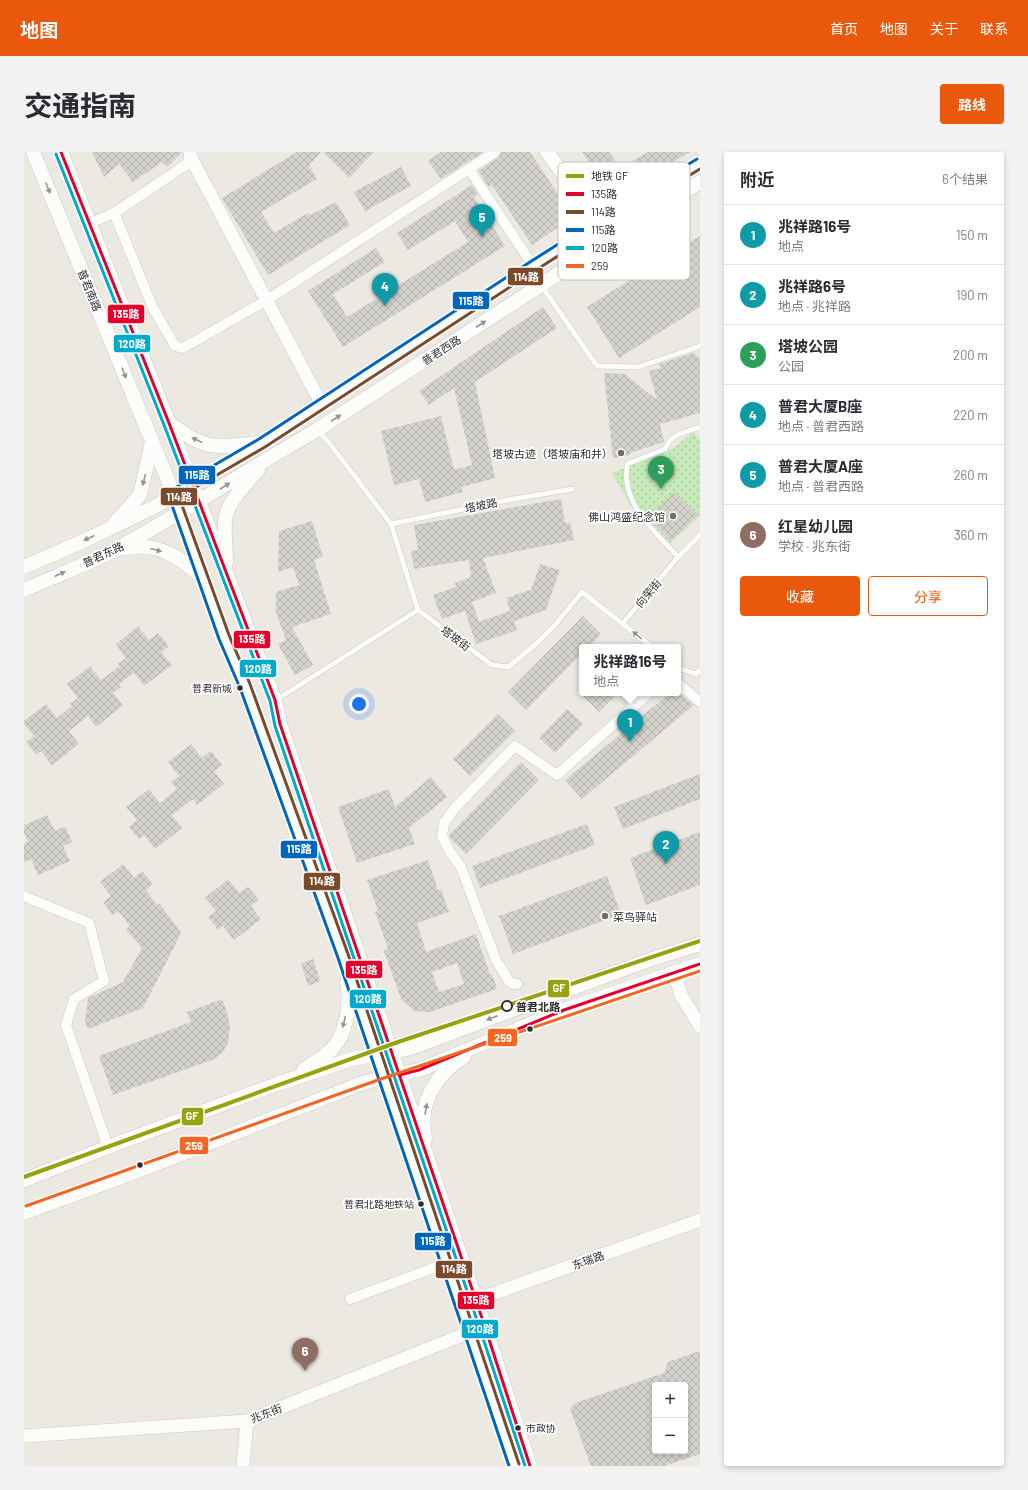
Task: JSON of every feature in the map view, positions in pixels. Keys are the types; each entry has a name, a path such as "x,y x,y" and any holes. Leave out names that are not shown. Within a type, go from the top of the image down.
{"main road":[{"name":"普君南路","path":"33,152 173,496"},
{"path":"61,152 88,224 169,423 275,700 280,724 530,1466"},
{"path":"547,152 558,167"},
{"name":"普君西路","path":"690,169 700,163"},
{"name":"普君西路","path":"690,188 700,182"},
{"name":"普君西路","path":"173,496 322,405 558,250"},
{"name":"普君西路","path":"180,513 268,458 317,430 558,274"},
{"path":"169,423 195,440 209,445 219,446 262,443"},
{"path":"110,528 140,495 152,442"},
{"path":"227,577 225,520 228,509 236,495 268,458"},
{"path":"173,496 224,638 249,698 343,956 514,1466"},
{"name":"普君东路","path":"24,566 110,528 156,506 173,496"},
{"name":"普君东路","path":"24,590 117,548 180,513"},
{"path":"117,548 146,547 165,552 185,562 203,579"},
{"path":"24,1180 277,1084 352,1059 376,1053 411,1048 655,958 700,944"},
{"path":"277,1084 319,1060 332,1049 341,1035 347,1012 349,990 343,956"},
{"path":"24,1213 138,1171 360,1084 418,1070 564,1010 700,964"},
{"path":"428,1162 424,1130 424,1108 438,1078 458,1060 488,1041"}],"street":[{"path":"114,214 153,308 175,346 183,348 267,300 495,152"},
{"path":"88,224 114,214 191,156 322,405"},
{"path":"469,169 533,266"},
{"path":"681,686 700,702"},
{"path":"517,984 513,984 509,981 496,960 461,867 450,852 442,836 444,823 454,809 515,746 557,775 646,696"},
{"path":"24,896 89,923 104,981 74,999 66,1025 108,1147"},
{"path":"674,972 681,995 700,1026"},
{"name":"东瑞路","path":"475,1300 700,1220"},
{"path":"350,1299 447,1263"},
{"name":"兆东街","path":"24,1436 247,1421 470,1332"},
{"path":"243,1466 247,1421"}],"lane":[{"path":"541,285 597,366 638,367 700,346"},
{"path":"678,557 642,517 632,499 627,483 627,464 665,449 670,440 679,434 700,427"},
{"path":"275,700 418,610 390,524 317,430"},
{"name":"塔坡路","path":"390,524 508,500 572,489"},
{"name":"向荣街","path":"623,623 678,557 700,535"},
{"name":"塔坡街","path":"418,610 492,665 508,667 536,644 555,625 582,592 623,623"},
{"path":"623,623 648,644"},
{"path":"681,669 696,674 700,680"},
{"path":"696,674 700,670"}],"green space":[{"path":"693,432 700,439 700,516 670,543 646,517 631,506 612,473 672,449"}],"building":[{"path":"92,152 182,152 168,167 162,162 133,182 119,164 104,177"},
{"path":"297,152 321,152 309,165 317,179 261,212 274,233 308,213 310,215 336,202 350,225 268,275 222,198"},
{"path":"323,152 374,152 349,178"},
{"path":"441,152 483,152 441,179 428,161"},
{"path":"501,152 530,152 558,194 558,227 532,245 492,185 489,187 478,171 499,157"},
{"path":"582,152 609,152 616,162 589,162"},
{"path":"648,152 690,152 673,162 630,162"},
{"path":"401,167 411,186 365,211 354,192"},
{"path":"472,185 478,194 474,197 505,246 343,347 308,291 376,248 385,262 333,294 347,317 468,242 455,221 408,250 397,233"},
{"path":"700,236 700,307 619,358 587,307 630,280 690,280 690,242"},
{"path":"543,307 557,328 475,382 495,478 462,487 463,492 425,502 419,479 394,485 381,431 441,416 454,470 472,465 454,388 429,405 419,391"},
{"path":"693,353 700,358 700,413 660,424 664,442 630,453 630,455 613,458 604,373 625,374 657,400 649,371 661,368 659,364"},
{"name":"佛山鸿盛纪念馆","path":"675,492 698,515 671,541 648,517"},
{"path":"561,499 565,523 570,522 574,540 483,558 496,593 472,602 479,622 510,611 506,598 531,590 540,564 560,570 546,610 514,621 517,630 476,644 465,611 442,619 433,595 456,587 455,583 471,577 469,560 414,569 411,551 418,550 414,525"},
{"path":"312,521 323,557 314,560 331,614 292,627 313,665 295,675 278,644 286,640 276,612 276,592 299,585 293,567 278,572 279,531"},
{"path":"583,616 601,634 591,644 579,644 579,656 526,710 508,692"},
{"path":"138,626 149,640 158,633 169,646 161,652 172,665 144,686 134,673 119,684 121,687 113,693 123,705 96,727 88,716 69,731 79,744 52,765 41,751 36,755 26,742 34,736 24,724 24,721 46,704 57,718 72,706 70,704 78,698 67,684 90,666 101,680 120,666 118,664 126,658 116,644"},
{"path":"681,694 694,705 582,799 565,780 666,696 681,696"},
{"path":"583,696 615,696 599,712"},
{"path":"567,709 583,724 555,753 539,738"},
{"path":"498,714 515,731 470,776 453,759"},
{"path":"191,744 202,758 211,751 222,765 214,771 224,784 197,805 193,799 172,815 182,828 155,849 144,835 139,839 129,827 137,820 126,807 149,789 160,803 177,789 171,782 179,776 168,762"},
{"path":"521,762 539,780 466,854 449,835"},
{"path":"700,774 700,799 623,829 614,807"},
{"path":"431,777 447,797 409,828 415,844 357,863 338,807 389,789 395,807"},
{"path":"47,815 55,831 65,826 72,842 63,846 70,861 38,875 31,859 24,862 24,844 28,842 24,833 24,825"},
{"path":"587,824 595,845 480,888 472,866"},
{"path":"700,832 700,885 646,905 630,858"},
{"path":"428,860 438,890 441,889 449,912 417,923 426,952 476,934 490,975 492,974 497,989 430,1012 414,1011 401,999 384,951 388,949 375,912 378,911 367,880","holes":["457,963 464,984 439,992 432,972"]},
{"path":"123,864 134,878 142,871 153,884 146,890 157,905 160,904 181,933 143,1008 88,1029 85,1022 88,998 123,982 142,948 126,930 130,926 118,911 113,915 103,902 111,896 100,882"},
{"path":"607,876 621,914 513,954 499,916"},
{"path":"228,879 239,893 248,887 259,900 251,906 261,919 234,940 223,926 218,930 208,917 216,911 205,898"},
{"path":"313,959 320,981 308,986 301,963"},
{"path":"222,999 228,1015 230,1028 228,1043 222,1053 212,1060 113,1095 99,1056 191,1022 187,1012"},
{"path":"700,1351 700,1454 664,1466 591,1466 570,1409 575,1403 664,1373 668,1362"}],"metro line":[{"name":"GF","path":"24,1177 398,1042 700,941"}],"transit line":[{"name":"135路","path":"61,152 169,423 275,700 280,724 485,1327 530,1466"},
{"name":"120路","path":"56,154 164,425 270,701 275,726 480,1329 525,1466"},
{"name":"115路","path":"690,163 697,159"},
{"name":"114路","path":"690,175 700,169"},
{"name":"115路","path":"509,1466 338,958 240,688 219,639 168,494 170,491 259,439 558,244"},
{"name":"114路","path":"519,1464 348,954 250,684 229,635 179,497 265,447 558,256"},
{"name":"135路","path":"399,1075 419,1070 564,1010 700,964"},
{"name":"259","path":"26,1206 378,1080 700,971"}],"place":[{"name":"普君大厦A座","path":"482,237"},
{"name":"普君大厦B座","path":"385,306"},
{"name":"塔坡古迹（塔坡庙和井）","path":"621,453"},
{"name":"塔坡公园","path":"661,489"},
{"name":"佛山鸿盛纪念馆","path":"673,516"},
{"name":"普君新城","path":"240,688"},
{"name":"兆祥路16号","path":"630,742"},
{"name":"兆祥路6号","path":"666,864"},
{"name":"菜鸟驿站","path":"605,916"},
{"name":"普君北路","path":"507,1006"},
{"name":"普君北路地铁站","path":"421,1204"},
{"name":"红星幼儿园","path":"305,1371"},
{"name":"市政协","path":"518,1428"}]}
